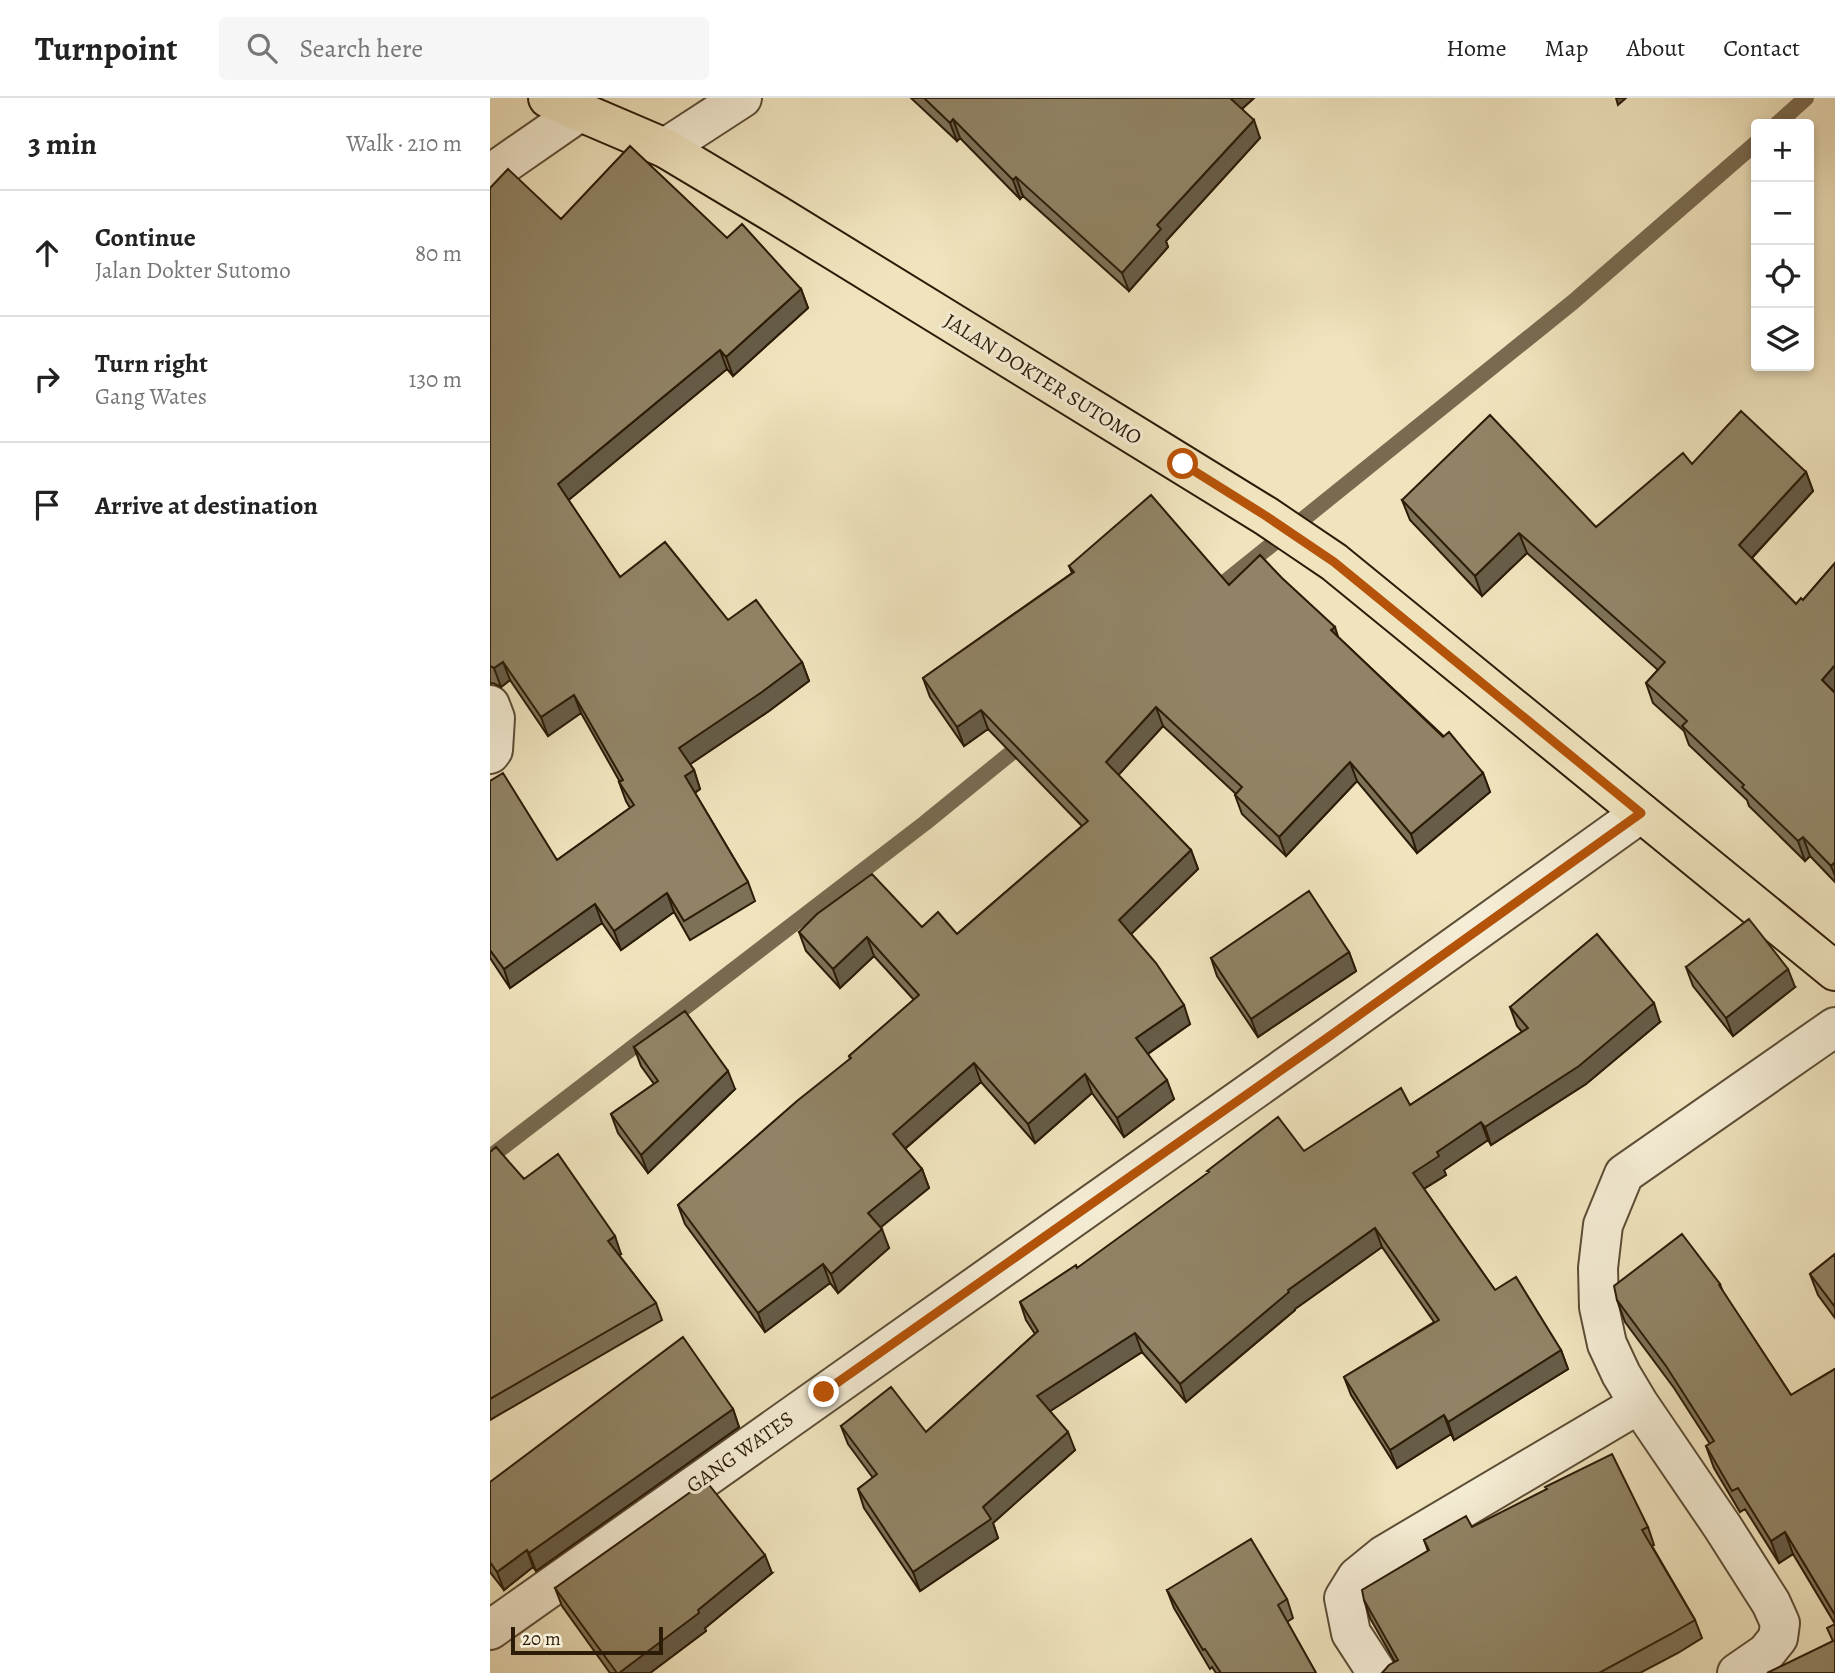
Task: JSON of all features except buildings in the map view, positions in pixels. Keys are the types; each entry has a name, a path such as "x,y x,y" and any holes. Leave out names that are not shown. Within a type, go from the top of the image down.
{"main road":[{"name":"JALAN DOKTER SUTOMO","path":"564,105 665,148 778,215 1266,516 1334,562 1835,971"}],"street":[{"path":"665,148 742,98"},
{"path":"490,174 564,105"},
{"path":"490,705 495,718 493,750 490,754"},
{"name":"GANG WATES","path":"490,1630 1641,813"},
{"path":"1737,1673 1766,1653 1778,1638 1780,1623 1722,1526 1639,1404 1607,1344 1598,1307 1598,1268 1603,1225 1624,1174 1835,1027"},
{"path":"1377,1673 1351,1633 1346,1615 1344,1598 1357,1577 1384,1555 1639,1404"}],"waterway":[{"path":"1783,119 1806,98"},
{"path":"1209,595 1573,302 1751,147"},
{"path":"490,1157 925,823 1027,740"}],"route":[{"path":"824,1392 1641,813 1334,562 1183,464"}]}
